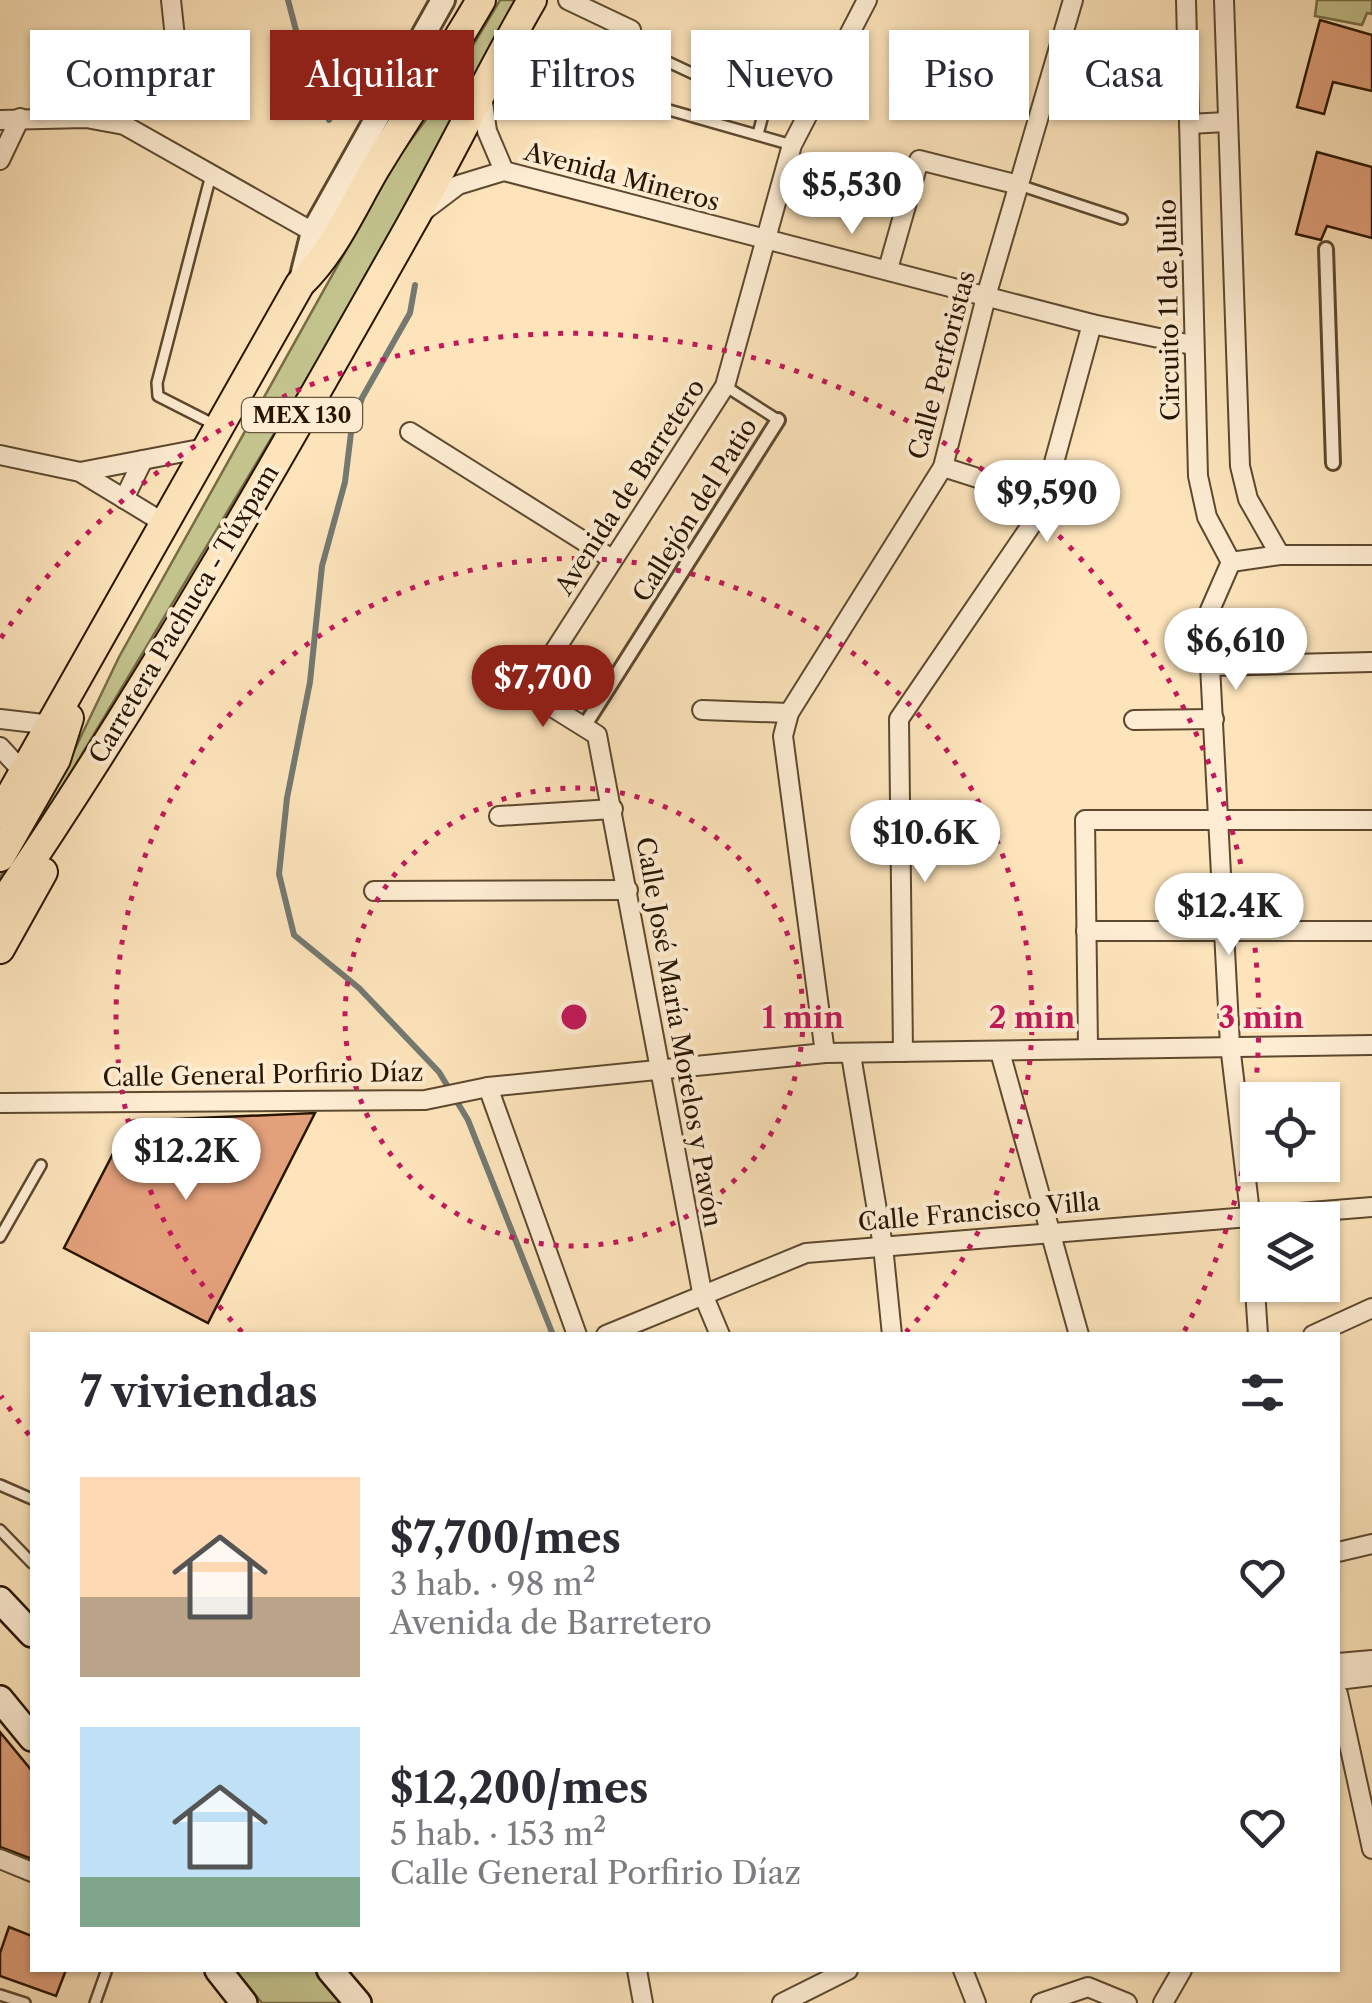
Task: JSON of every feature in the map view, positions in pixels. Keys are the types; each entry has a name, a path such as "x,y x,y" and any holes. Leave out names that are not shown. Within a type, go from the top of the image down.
{"main road":[{"name":"MEX 130","path":"0,814 300,284 326,259 375,169 438,76 481,0"},
{"name":"Carretera Pachuca - Túxpam","path":"0,907 60,823 412,222 532,0"},
{"path":"0,857 56,759 85,668"},
{"path":"0,949 43,873 60,823"},
{"path":"0,1600 30,1632"},
{"path":"0,1699 30,1736"},
{"path":"220,1972 244,2003"},
{"path":"332,1972 358,2003"}],"street":[{"path":"171,0 174,30"},
{"name":"MEX 130","path":"300,284 313,232 443,0"},
{"path":"568,0 631,30"},
{"name":"Avenida de Barretero","path":"591,730 532,698 528,692 726,386 768,242 776,190 792,145 867,0"},
{"name":"Calle Perforistas","path":"790,713 943,467 987,294 1073,0"},
{"name":"Circuito 11 de Julio","path":"1186,0 1198,476 1207,517 1231,562"},
{"path":"1224,0 1240,466 1248,499 1280,554"},
{"name":"Avenida Mineros","path":"482,88 487,131 504,171"},
{"path":"0,160 20,118"},
{"path":"0,120 86,118 124,126 313,232"},
{"path":"1189,124 1226,122"},
{"path":"888,269 918,160 1019,184"},
{"name":"Avenida Mineros","path":"412,222 458,186 504,171 1092,324 1192,345"},
{"path":"1326,249 1333,463"},
{"path":"903,1052 900,718 1032,524 1044,499 1092,324"},
{"name":"Callejón del Patio","path":"591,730 778,420"},
{"path":"410,432 612,559"},
{"path":"80,472 143,460 212,437"},
{"path":"0,455 80,472 164,523"},
{"path":"124,499 143,460"},
{"path":"943,467 1044,499"},
{"path":"1249,1202 1230,1045 1210,610 1231,562 1280,554 1372,555"},
{"path":"1210,666 1372,662"},
{"path":"702,710 790,713 783,736 825,1053"},
{"path":"1134,720 1214,718"},
{"path":"0,720 52,726"},
{"name":"Calle José María Morelos y Pavón","path":"591,730 613,810 702,1292 719,1332"},
{"path":"0,747 24,773"},
{"path":"499,816 613,810"},
{"path":"1088,1047 1084,820 1372,820"},
{"path":"374,892 628,890"},
{"path":"1086,931 1224,935 1372,931"},
{"name":"Calle General Porfirio Díaz","path":"0,1103 424,1100 481,1088 825,1053 1372,1045"},
{"path":"1000,1052 1079,1332"},
{"path":"852,1055 883,1246 892,1332"},
{"path":"481,1088 577,1332"},
{"name":"Calle Francisco Villa","path":"1340,1209 1372,1207"},
{"name":"Calle Francisco Villa","path":"613,1332 702,1292 806,1253 1240,1215"},
{"path":"1256,1302 1258,1332"},
{"path":"1319,1332 1372,1308"},
{"path":"1340,1552 1372,1544"},
{"path":"1340,1663 1372,1660"},
{"path":"1340,1680 1372,1676"},
{"path":"1340,1704 1366,1786 1372,1849"},
{"path":"0,1858 30,1871"},
{"path":"638,1972 643,2003"},
{"path":"782,2003 844,1972"},
{"path":"965,1972 976,2003"},
{"path":"1163,2003 1181,1972"},
{"path":"1040,2003 1088,1988 1127,2003"}],"lane":[{"path":"758,134 764,115 760,105 666,61 659,64 646,94 655,106 792,145"},
{"path":"212,172 157,383 158,396 212,437"},
{"path":"1019,184 1122,219"},
{"path":"726,386 778,420"},
{"path":"0,1237 41,1166"},
{"path":"0,1484 30,1498"},
{"path":"0,1530 30,1562"},
{"path":"95,2003 106,1972"},
{"path":"0,1995 25,2003"}],"green space":[{"path":"500,0 520,0 503,30 494,30 494,47 474,83 474,44"},
{"path":"1317,0 1372,0 1372,14 1367,13 1362,25 1315,16"},
{"path":"426,120 454,120 350,307 0,891 0,877 73,753 119,657 397,159"},
{"path":"237,1972 321,1972 347,2003 262,2003"}],"building":[{"path":"1320,20 1372,35 1372,91 1333,82 1324,114 1297,107"},
{"path":"1317,152 1372,167 1372,238 1327,226 1321,240 1296,234"},
{"path":"315,1113 208,1323 64,1248 130,1121"},
{"path":"0,1732 30,1769 30,1858 0,1847"},
{"path":"9,1927 30,1935 30,1972 65,1972 56,1996 0,1976 0,1953"}],"waterway":[{"path":"288,0 296,30"},
{"path":"415,285 410,313 362,398 351,433 345,482 322,566 310,682 287,798 279,874 294,935 359,988 439,1072 468,1120 552,1332"}]}
